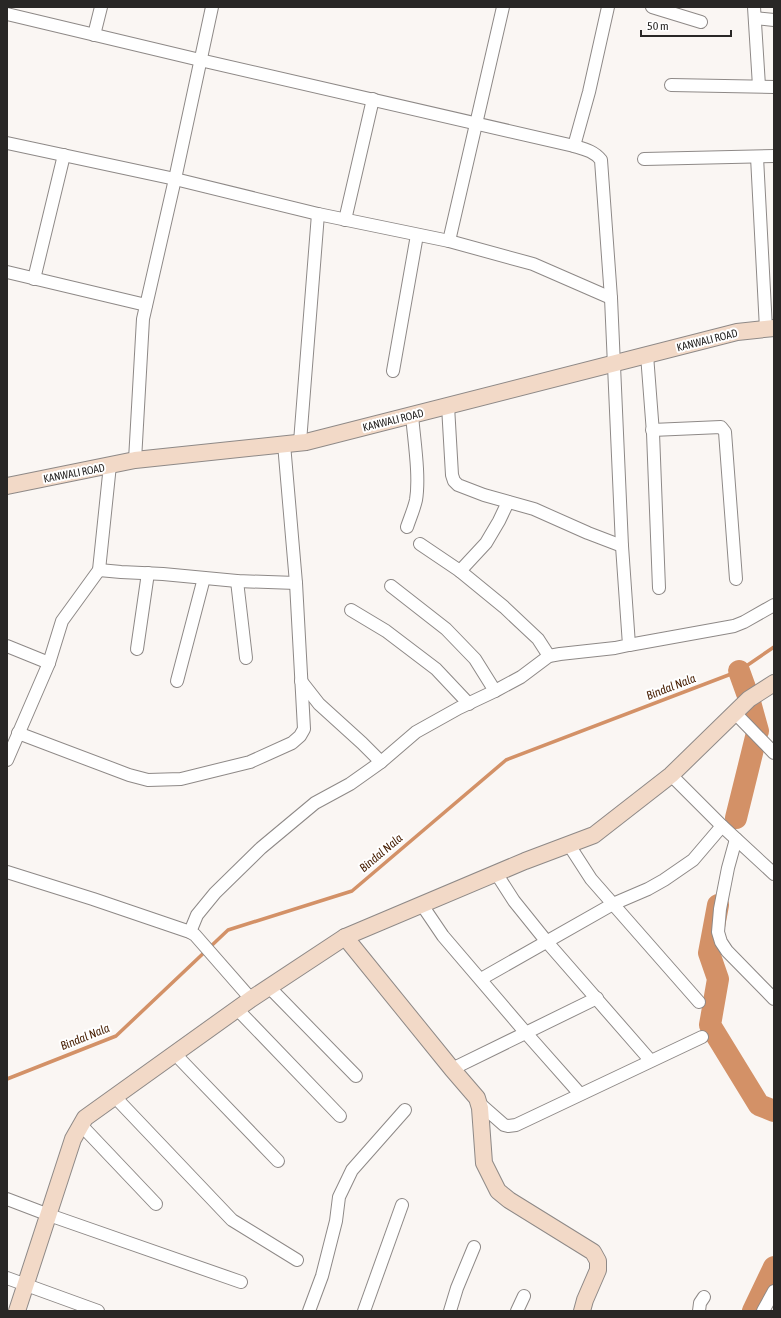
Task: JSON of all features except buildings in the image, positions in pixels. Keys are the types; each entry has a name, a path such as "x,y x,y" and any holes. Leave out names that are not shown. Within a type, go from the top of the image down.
{"street":[{"path":"94,35 101,7"},
{"path":"135,460 143,319 212,7"},
{"path":"449,241 503,7"},
{"path":"574,146 589,92 608,7"},
{"path":"652,7 701,22"},
{"path":"759,86 754,13 774,20"},
{"path":"7,14 574,146 598,155 601,160 611,298 622,546 629,645"},
{"path":"671,86 774,87"},
{"path":"345,220 373,99"},
{"path":"7,143 175,179 345,220 449,241 533,264 611,298"},
{"path":"34,279 64,155"},
{"path":"644,159 774,156"},
{"path":"757,157 770,328"},
{"path":"300,442 318,214"},
{"path":"393,372 417,235"},
{"path":"7,272 146,305"},
{"name":"KANWALI ROAD","path":"7,486 135,460 300,442 448,406 737,332 770,328"},
{"path":"647,355 659,588"},
{"path":"448,406 452,475 458,486 534,509 622,546"},
{"path":"407,527 414,508 417,492 412,415"},
{"path":"652,430 723,428 725,432 736,580"},
{"path":"18,733 129,775 148,780 181,780 250,762 292,743 300,736 304,729 296,584 284,444"},
{"path":"7,760 49,663 62,621 67,612 99,570 110,465"},
{"path":"460,571 486,543 500,521 508,502"},
{"path":"420,544 460,571 504,606 538,639 549,656"},
{"path":"99,570 296,584"},
{"path":"137,649 148,573"},
{"path":"177,681 204,578"},
{"path":"237,581 246,658"},
{"path":"391,586 446,629 475,660 495,691"},
{"path":"193,934 197,915 216,893 261,848 315,803 350,784 381,762 416,732 521,677 549,656 615,648 734,626 774,605"},
{"path":"351,610 386,632 436,669 469,704"},
{"path":"7,646 49,663"},
{"path":"301,681 319,704 362,742 381,762"},
{"path":"17,1311 74,1139 85,1118 238,1009 251,998 346,937 496,873 597,833 671,775 749,699 774,683"},
{"path":"735,713 774,753"},
{"path":"671,775 722,826 774,874"},
{"path":"481,979 613,904 648,889 664,880 687,864 703,849 722,826"},
{"path":"736,839 728,868 720,909 718,932 721,942 727,951 774,999"},
{"path":"569,845 591,879 699,1002"},
{"path":"7,872 93,899 193,934 251,998"},
{"path":"496,873 514,901 547,942 650,1060"},
{"path":"422,905 443,936 580,1094"},
{"path":"346,937 452,1069 478,1098 484,1163 498,1191 509,1200 593,1252 598,1261 598,1270 585,1300 582,1311"},
{"path":"269,987 356,1076"},
{"path":"452,1069 597,998"},
{"path":"238,1009 340,1116"},
{"path":"479,1102 504,1125 516,1125 702,1036"},
{"path":"175,1054 278,1161"},
{"path":"115,1097 232,1220 297,1260"},
{"path":"309,1311 322,1276 336,1221 339,1197 345,1184 357,1162 405,1110"},
{"path":"81,1125 156,1204"},
{"path":"7,1199 241,1282"},
{"path":"364,1311 402,1206"},
{"path":"450,1311 457,1288 474,1248"},
{"path":"7,1278 98,1311"},
{"path":"763,1311 774,1291"},
{"path":"517,1311 524,1296"},
{"path":"699,1311 700,1304 704,1297"}],"waterway":[{"name":"Bindal Nala","path":"7,1079 116,1036 228,930 352,891 506,760 739,671 774,647"},
{"path":"739,671 748,696"},
{"path":"750,702 758,731"},
{"path":"736,818 756,737"},
{"path":"718,905 709,953 718,979 710,1025 759,1105 774,1111"},
{"path":"753,1311 774,1267"}]}
